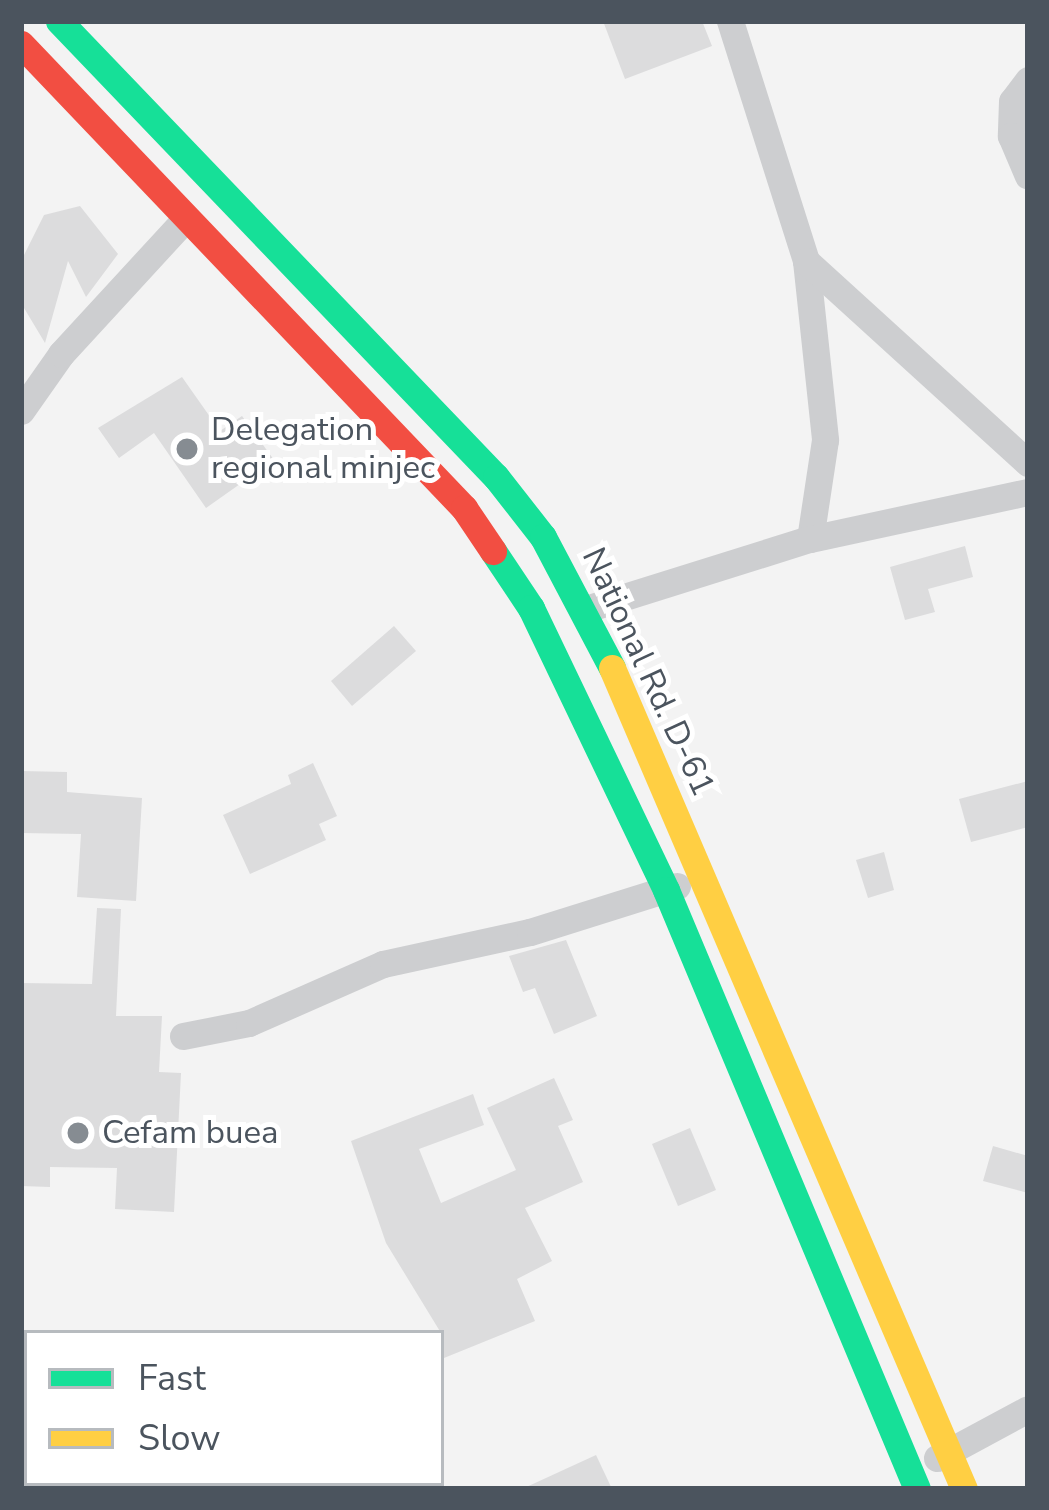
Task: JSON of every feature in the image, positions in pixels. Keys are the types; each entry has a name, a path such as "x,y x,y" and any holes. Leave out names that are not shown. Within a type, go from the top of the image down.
{"highway":[{"name":"National Rd. D-61","path":"58,21 496,477 586,610 964,1489"},
{"path":"21,44 464,508 531,608 666,890 913,1480"}],"street":[{"path":"730,21 806,261 825,440 810,538"},
{"path":"1028,80 1012,101 1011,136 1028,176"},
{"path":"21,411 61,354 184,219"},
{"path":"806,261 1028,463"},
{"path":"586,610 810,538 1028,492"},
{"path":"183,1036 249,1023 383,964 530,932 704,877"},
{"path":"913,1480 947,1453 1028,1409"}],"building":[{"path":"603,21 702,21 712,46 625,79"},
{"path":"80,206 118,254 86,297 68,261 45,343 21,303 21,261 44,215"},
{"path":"182,377 220,431 242,416 274,460 206,508 154,433 119,458 98,428"},
{"path":"965,546 973,577 928,589 935,612 905,620 890,567"},
{"path":"394,626 416,651 352,706 331,681"},
{"path":"313,763 337,816 319,824 326,840 250,874 223,815 291,784 288,775"},
{"path":"21,771 67,772 67,792 142,798 136,901 77,897 81,834 21,833"},
{"path":"1028,781 1028,827 971,842 959,799"},
{"path":"884,852 894,890 868,898 856,860"},
{"path":"97,908 121,909 116,1016 162,1016 159,1072 181,1073 174,1212 115,1209 117,1168 50,1167 50,1187 21,1186 21,983 92,984"},
{"path":"566,940 597,1016 554,1034 535,988 523,992 509,956"},
{"path":"554,1078 573,1120 558,1126 583,1182 525,1208 552,1261 517,1279 535,1321 444,1358 444,1330 439,1330 386,1243 351,1141 473,1094 484,1125 419,1149 441,1203 516,1170 487,1108"},
{"path":"690,1128 716,1190 678,1206 652,1144"},
{"path":"993,1146 1028,1156 1028,1193 983,1181"},
{"path":"596,1455 612,1489 522,1489"}],"traffic: fast":[{"path":"59,21 496,477 543,537 612,668"},
{"path":"493,551 531,608 666,890 917,1489"}],"traffic: slow":[{"path":"612,668 964,1489"}],"traffic: jam":[{"path":"21,44 464,508 493,551"}],"place":[{"name":"Delegation regional minjec","path":"187,449"},
{"name":"Cefam buea","path":"78,1133"}]}
